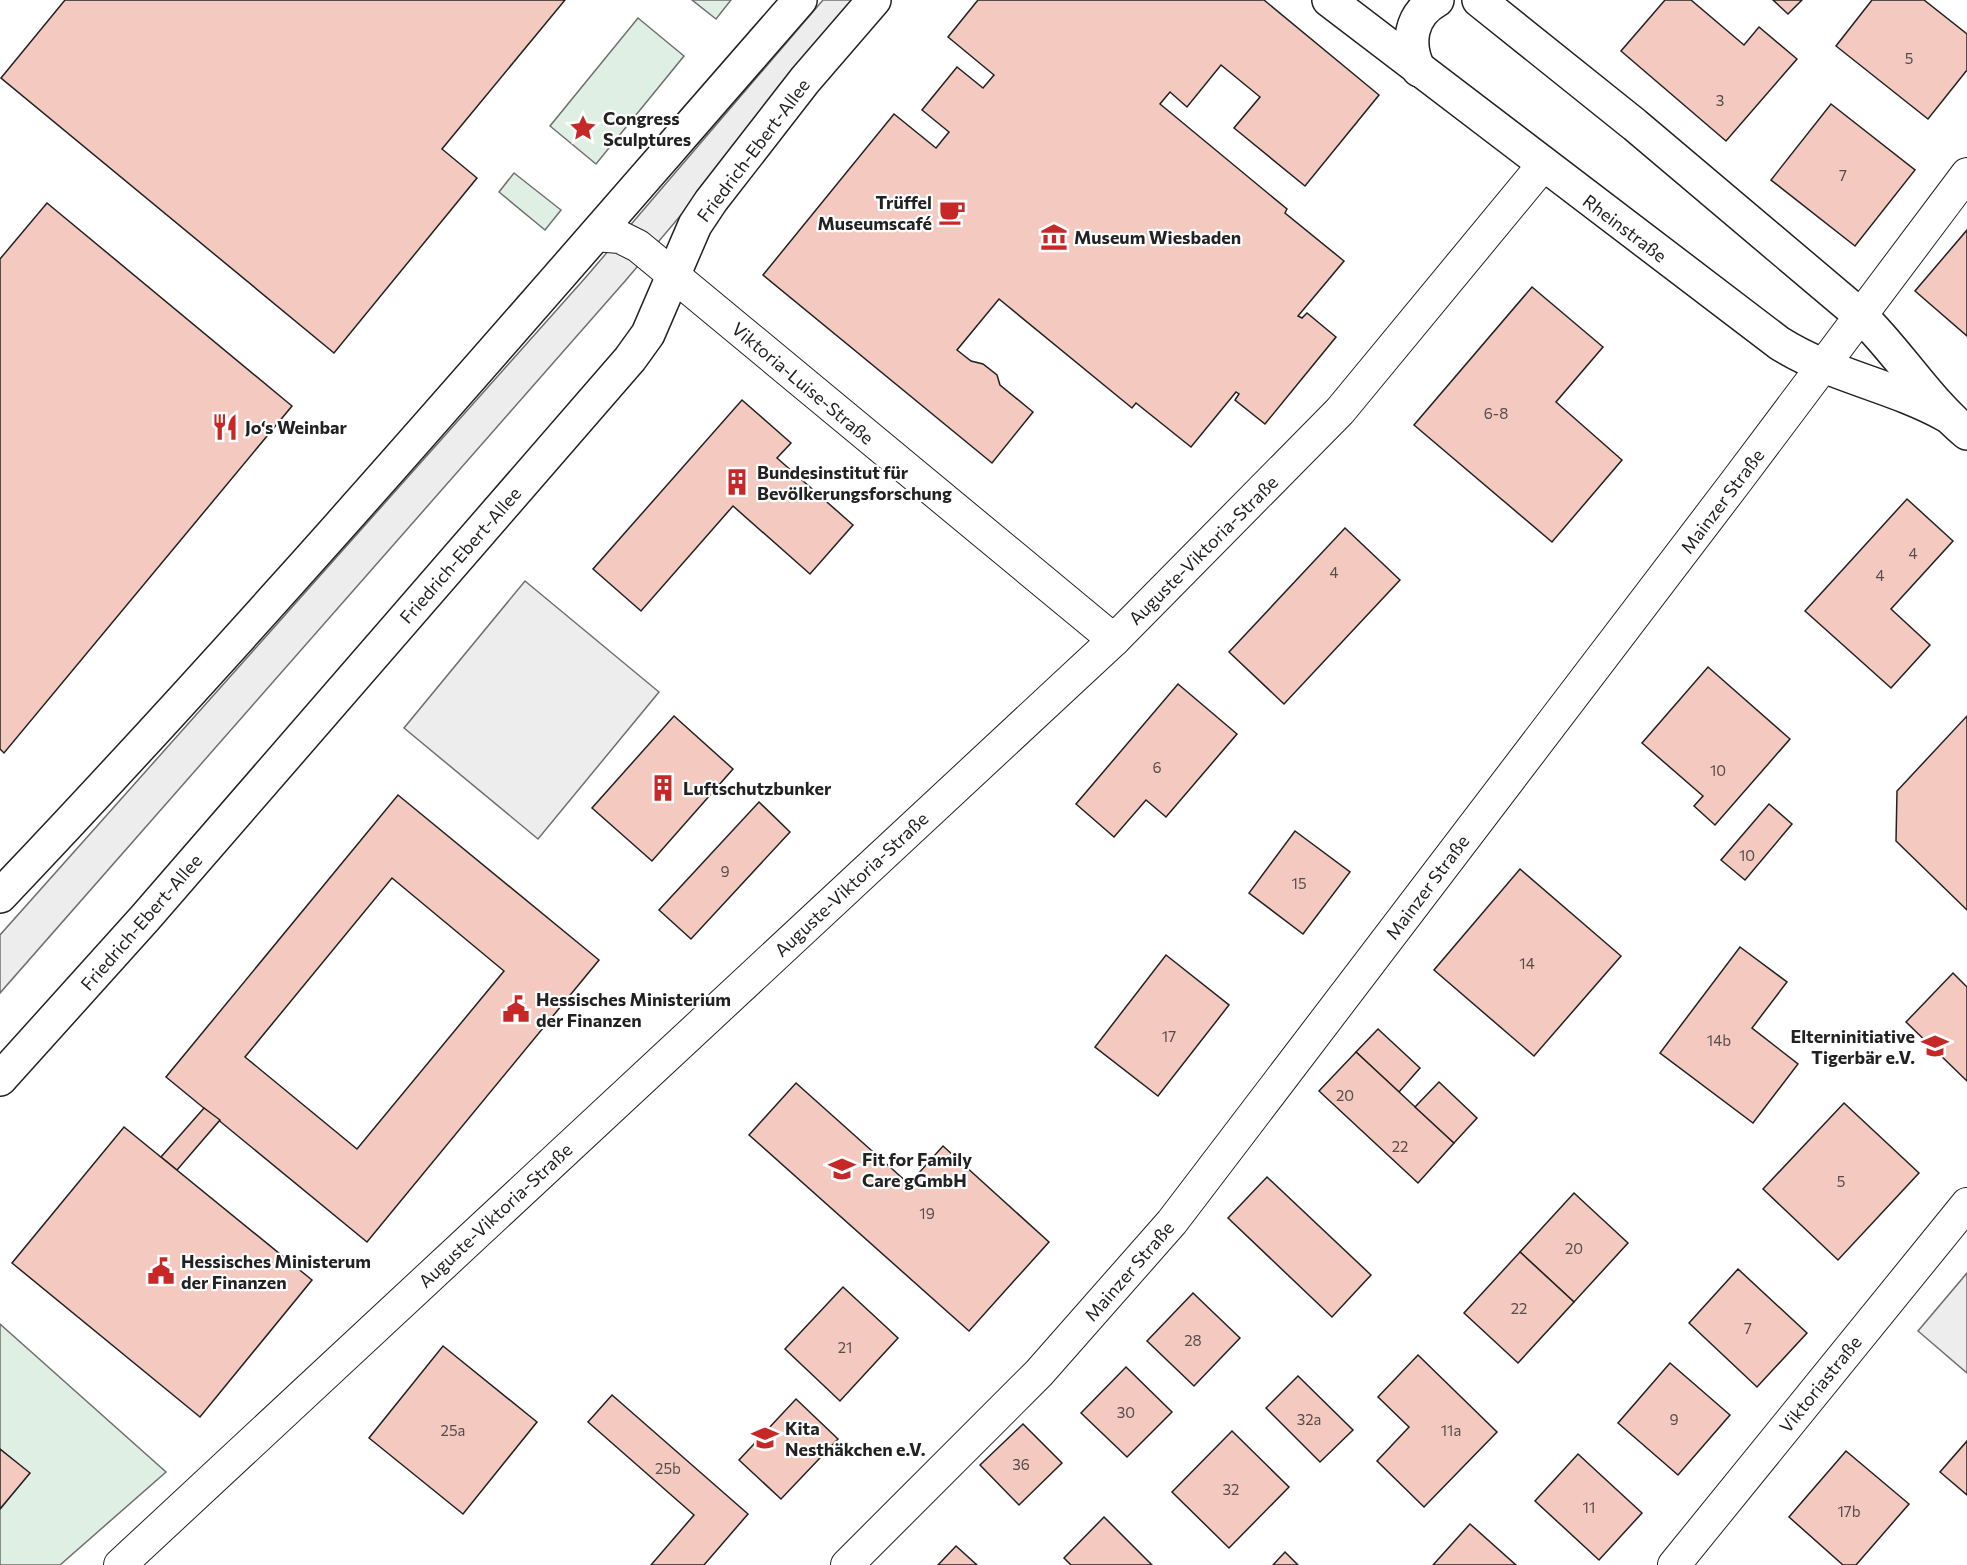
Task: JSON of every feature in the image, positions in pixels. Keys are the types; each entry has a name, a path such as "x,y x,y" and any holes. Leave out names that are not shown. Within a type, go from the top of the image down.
{"street":[{"path":"0,896 114,777 595,235 800,0"},
{"name":"Friedrich-Ebert-Allee","path":"0,1079 145,918 630,359 648,334 696,225 711,201 804,80 874,0"},
{"name":"Rheinstraße","path":"1329,0 1542,165 1779,343 1822,367 1895,390 1956,424"},
{"path":"1419,70 1414,59 1412,34 1422,12 1437,0"},
{"name":"Rheinstraße","path":"1479,0 1635,125 1861,316 1885,339 1956,424"},
{"name":"Auguste-Viktoria-Straße","path":"120,1565 1114,640 1340,411 1542,165"},
{"name":"Mainzer Straße","path":"847,1565 1039,1373 1172,1222 1967,174"},
{"name":"Viktoria-Luise-Straße","path":"595,235 627,239 1114,640"},
{"name":"Viktoriastraße","path":"1674,1565 1967,1204"}],"green space":[{"path":"692,0 731,0 716,19"},
{"path":"638,18 684,56 596,164 550,126"},
{"path":"514,173 561,210 545,230 499,192"},
{"path":"0,1324 166,1472 60,1565 0,1565 0,1509 29,1473 0,1449"}],"shaded area":[{"path":"823,0 863,0 626,280 0,993 0,935 586,277"},
{"path":"525,581 659,692 538,839 404,728"},
{"path":"1967,1273 1967,1373 1918,1331"}],"building":[{"path":"65,0 565,0 442,149 477,178 334,353 1,78"},
{"name":"Museum Wiesbaden","path":"978,0 1264,0 1379,95 1305,186 1234,128 1260,97 1221,65 1187,107 1170,92 1160,104 1287,209 1285,213 1344,261 1298,316 1302,318 1307,313 1336,337 1265,424 1235,400 1239,394 1236,392 1191,447 1136,403 1132,408 999,299 957,350 971,361 983,364 997,375 1000,385 1033,412 992,463 763,275 894,114 936,148 949,132 922,110 957,67 983,88 994,75 948,37"},
{"path":"1665,0 1691,0 1744,45 1759,27 1797,59 1726,141 1621,51"},
{"path":"1773,0 1802,0 1788,14"},
{"path":"1872,0 1924,0 1967,34 1967,70 1928,119 1836,46"},
{"path":"1831,104 1915,170 1855,246 1771,180"},
{"path":"47,203 292,406 4,753 0,749 0,259"},
{"path":"1967,230 1967,336 1915,291"},
{"path":"1532,287 1603,347 1556,402 1622,460 1552,542 1414,425"},
{"name":"Bundesinstitut für Bevölkerungsforschung","path":"742,400 791,443 777,458 853,525 810,574 733,506 641,611 593,569"},
{"path":"1907,499 1953,541 1891,609 1930,645 1891,688 1805,611"},
{"path":"1345,528 1400,580 1284,704 1229,652"},
{"path":"1708,667 1790,739 1715,825 1694,806 1703,796 1642,743"},
{"path":"1178,684 1237,734 1166,817 1146,800 1114,837 1076,804"},
{"name":"Luftschutzbunker","path":"674,716 733,769 652,861 592,808"},
{"path":"1967,716 1967,910 1896,841 1897,791"},
{"name":"Hessisches Ministerium der Finanzen","path":"398,795 599,960 367,1242 166,1077","holes":["392,878 504,971 357,1149 245,1057"]},
{"path":"759,802 790,832 691,939 659,910"},
{"path":"1769,804 1792,824 1745,880 1721,860"},
{"path":"1295,831 1350,872 1303,934 1249,893"},
{"path":"1520,869 1621,956 1534,1056 1434,970"},
{"path":"1740,947 1787,982 1752,1028 1798,1064 1753,1123 1660,1053"},
{"path":"1166,955 1229,1005 1158,1096 1095,1047"},
{"path":"1953,973 1967,987 1967,1081 1906,1022"},
{"path":"1378,1029 1420,1068 1399,1092 1356,1052"},
{"path":"1356,1052 1454,1143 1418,1183 1319,1091"},
{"path":"1439,1082 1477,1118 1454,1143 1415,1107"},
{"path":"796,1083 909,1184 943,1146 1049,1242 969,1331 749,1135"},
{"path":"1844,1103 1919,1173 1838,1260 1763,1189"},
{"path":"204,1108 220,1120 177,1170 161,1157"},
{"name":"Hessisches Ministerum der Finanzen","path":"124,1127 312,1280 200,1417 12,1263"},
{"path":"1267,1177 1371,1275 1332,1317 1228,1218"},
{"path":"1574,1193 1628,1243 1574,1302 1520,1252"},
{"path":"1520,1252 1574,1302 1518,1363 1464,1313"},
{"path":"1738,1269 1807,1333 1757,1387 1689,1323"},
{"path":"843,1287 898,1338 840,1401 785,1349"},
{"path":"1193,1293 1240,1338 1194,1386 1147,1341"},
{"path":"443,1346 537,1422 463,1514 369,1438"},
{"path":"1418,1355 1497,1432 1424,1507 1377,1461 1409,1427 1378,1397"},
{"path":"1670,1363 1730,1415 1678,1475 1618,1423"},
{"path":"1126,1367 1172,1412 1127,1457 1081,1413"},
{"path":"1298,1376 1353,1430 1320,1462 1266,1408"},
{"path":"612,1395 748,1514 704,1565 651,1565 694,1515 588,1422"},
{"path":"796,1399 838,1439 781,1499 739,1460"},
{"path":"1023,1424 1062,1463 1019,1505 980,1465"},
{"path":"1232,1431 1289,1487 1229,1548 1172,1492"},
{"path":"1967,1441 1967,1495 1940,1472"},
{"path":"0,1449 30,1473 0,1509"},
{"path":"1846,1451 1909,1504 1856,1565 1843,1565 1789,1517"},
{"path":"1578,1454 1642,1513 1599,1560 1535,1501"},
{"path":"1104,1517 1152,1565 1071,1565 1064,1558"},
{"path":"1470,1524 1516,1565 1433,1565"},
{"path":"956,1546 977,1565 938,1565"},
{"path":"1285,1552 1298,1565 1273,1565"}],"place":[{"name":"Congress Sculptures","path":"583,128"},
{"name":"Trüffel Museumscafé","path":"952,212"},
{"name":"Museum Wiesbaden","path":"1054,237"},
{"name":"Jo‘s Weinbar","path":"225,427"},
{"name":"Bundesinstitut für Bevölkerungsforschung","path":"737,482"},
{"name":"Luftschutzbunker","path":"663,788"},
{"name":"Hessisches Ministerium der Finanzen","path":"516,1009"},
{"name":"Elterninitiative Tigerbär e.V.","path":"1935,1046"},
{"name":"Fit for Family Care gGmbH","path":"842,1169"},
{"name":"Hessisches Ministerum der Finanzen","path":"161,1271"},
{"name":"Kita Nesthäkchen e.V.","path":"765,1438"}]}
